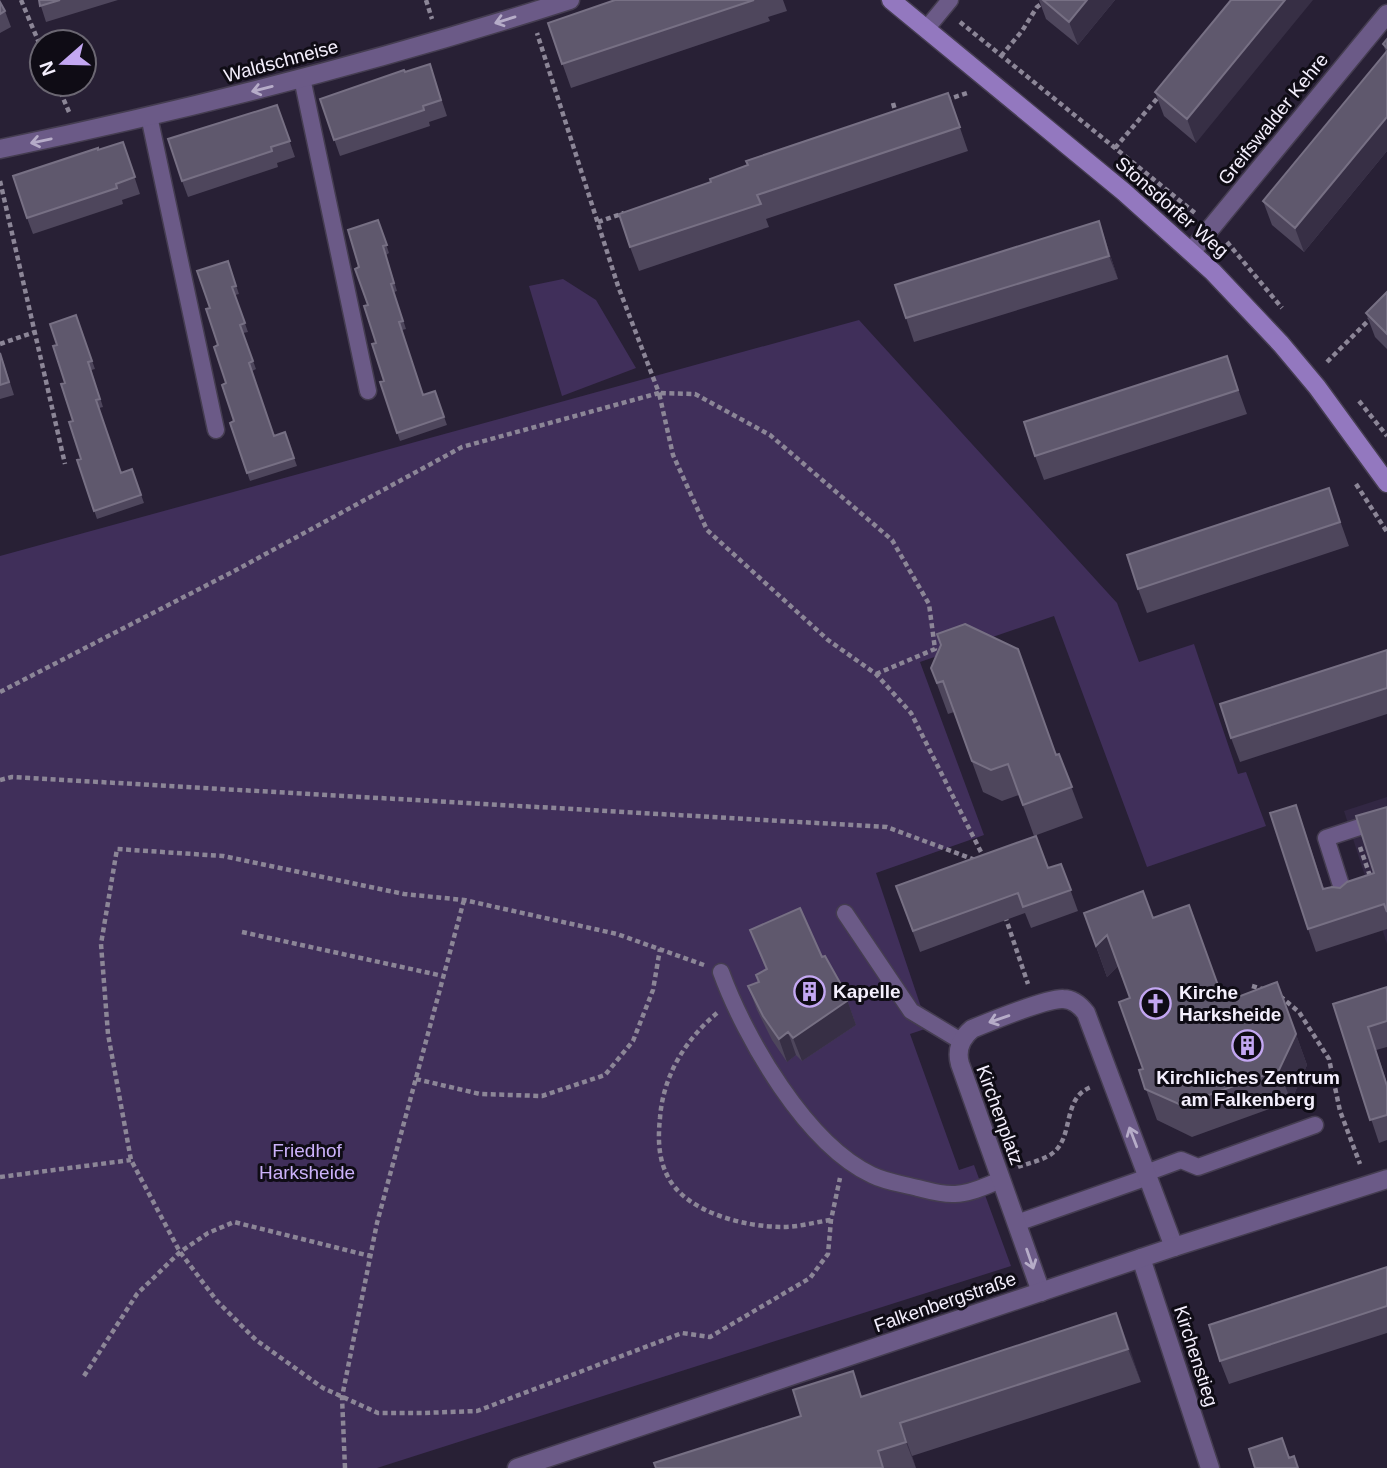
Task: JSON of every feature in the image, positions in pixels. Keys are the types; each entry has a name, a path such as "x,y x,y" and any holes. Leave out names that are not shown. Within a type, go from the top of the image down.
{"main road":[{"name":"Stonsdorfer Weg","path":"891,0 1192,251 1281,344 1350,430 1387,483"}],"street":[{"name":"Waldschneise","path":"0,149 302,78 570,0"},
{"name":"Greifswalder Kehre","path":"1192,251 1387,14"},
{"path":"961,1041 972,1029 1036,1006 1062,999 1078,1004 1088,1018 1174,1247"},
{"name":"Kirchenplatz","path":"961,1041 958,1053 960,1064 1041,1292"},
{"name":"Falkenbergstraße","path":"517,1468 1174,1247 1387,1179"},
{"name":"Kirchenstieg","path":"1141,1258 1210,1468"}],"lane":[{"path":"927,28 950,0"},
{"path":"302,78 368,391"},
{"path":"149,116 216,430"},
{"path":"1346,901 1325,838 1387,818"},
{"path":"845,913 911,1011 961,1041"},
{"path":"721,972 753,1042 782,1087 816,1129 845,1157 877,1178 940,1193 963,1193 1000,1177"},
{"path":"1017,1223 1181,1160 1198,1167 1315,1125"}],"path":[{"path":"20,0 32,28"},
{"path":"1001,56 1022,32 1037,6 1047,0"},
{"path":"0,780 12,777 887,827 987,864 911,713 876,674 828,640 707,530 673,455 659,393 618,286 531,12"},
{"path":"1115,148 1168,88"},
{"path":"935,104 974,90"},
{"path":"63,98 78,132"},
{"path":"893,103 897,117"},
{"path":"884,122 910,113"},
{"path":"0,181 65,464"},
{"path":"598,222 637,209"},
{"path":"1326,362 1380,310"},
{"path":"0,344 35,332"},
{"path":"0,692 239,569 462,447 659,393 695,394 770,435 892,540 929,604 935,649 876,674"},
{"path":"1351,475 1387,533"},
{"path":"1354,829 1375,892"},
{"path":"721,972 617,934 464,900 404,894 223,856 117,849 101,943 108,1034 131,1160 180,1252 217,1301 256,1340 323,1388 378,1413 477,1410 682,1332 710,1336 810,1278 828,1254 831,1220 845,1157"},
{"path":"345,1468 342,1397 370,1256 464,900"},
{"path":"1005,916 1036,1006"},
{"path":"242,932 443,976"},
{"path":"416,1079 480,1094 542,1096 605,1076 633,1041 653,990 660,949"},
{"path":"1252,986 1274,992 1289,1003 1299,1012 1322,1046 1333,1070 1340,1111 1367,1185"},
{"path":"732,1000 707,1021 687,1044 670,1073 661,1104 658,1142 667,1176 687,1199 718,1216 752,1225 786,1227 831,1220"},
{"path":"1000,1177 1052,1154 1062,1141 1076,1097 1086,1089 1111,1079"},
{"path":"0,1177 131,1160"},
{"path":"85,1376 137,1294 180,1252 208,1233 234,1222 370,1256"}],"shaded area":[{"path":"1387,797 1387,944 1344,811"}],"green space":[{"path":"563,279 596,300 636,368 562,396 529,286"},
{"name":"Friedhof Harksheide","path":"859,320 1117,603 1139,662 1194,644 1238,774 1246,772 1266,826 1147,867 1054,616 920,662 984,835 876,873 928,1028 910,1034 959,1170 974,1165 1011,1266 377,1468 0,1468 0,556"}],"building":[{"path":"39,0 60,0 40,6"},
{"path":"615,0 754,0 562,64 548,23"},
{"path":"1043,0 1087,0 1069,22"},
{"path":"1231,0 1285,0 1187,119 1155,92"},
{"path":"1387,51 1387,117 1295,228 1263,201"},
{"path":"430,64 441,100 423,106 424,110 334,140 320,99 404,70 405,72"},
{"path":"948,93 960,127 757,195 761,204 630,247 619,214 711,182 710,179 748,165 746,161"},
{"path":"277,105 290,141 271,147 272,151 182,181 168,139"},
{"path":"123,142 135,177 116,184 117,188 27,218 13,176"},
{"path":"378,220 387,245 383,246 394,283 391,284 403,321 399,322 423,395 435,391 444,417 397,433 380,382 384,381 372,344 376,343 364,306 368,305 355,269 359,267 348,230"},
{"path":"1099,221 1109,256 906,318 895,285"},
{"path":"228,261 236,286 232,287 245,323 240,325 253,361 249,363 274,436 285,432 294,458 247,473 230,423 234,421 222,385 226,383 214,347 218,345 206,309 210,308 197,271"},
{"path":"1387,292 1387,334 1366,313"},
{"path":"76,315 92,361 88,362 100,399 96,400 121,473 132,469 141,495 94,511 77,460 81,459 69,422 73,421 61,384 65,383 53,346 57,345 50,324"},
{"path":"0,353 9,382 0,385"},
{"path":"1227,356 1238,390 1035,456 1024,422"},
{"path":"1329,488 1340,522 1138,589 1127,555"},
{"path":"965,624 1018,649 1056,755 1059,754 1072,787 1023,805 1008,764 991,770 972,761 943,681 937,683 931,668 941,645 937,634"},
{"path":"1387,650 1387,688 1231,738 1220,704"},
{"path":"1296,805 1323,889 1340,888 1347,882 1374,873 1356,816 1387,807 1387,912 1384,904 1308,929 1270,813"},
{"path":"1036,836 1048,868 1061,864 1071,890 1023,907 1018,893 913,931 896,886"},
{"path":"1143,891 1153,918 1189,905 1219,988 1238,997 1277,982 1296,1034 1279,1070 1181,1105 1145,1089 1139,1070 1143,1069 1119,1002 1130,998 1107,935 1096,946 1084,913"},
{"name":"Kapelle","path":"800,908 822,957 825,956 843,988 841,989 847,1001 793,1038 788,1032 779,1039 763,1016 748,986 759,982 756,975 767,969 750,930"},
{"path":"1387,987 1387,1021 1368,1027 1387,1086 1387,1115 1370,1120 1333,1004"},
{"path":"1387,1267 1387,1306 1220,1361 1209,1325"},
{"path":"1116,1313 1128,1349 900,1423 906,1442 878,1451 883,1468 656,1468 654,1463 801,1416 793,1390 853,1371 861,1397"},
{"path":"1282,1438 1289,1458 1294,1456 1298,1468 1255,1468 1249,1449"}],"place":[{"name":"Kapelle","path":"810,991"},
{"name":"Kirche Harksheide","path":"1156,1003"},
{"name":"Kirchliches Zentrum am Falkenberg","path":"1248,1046"}]}
